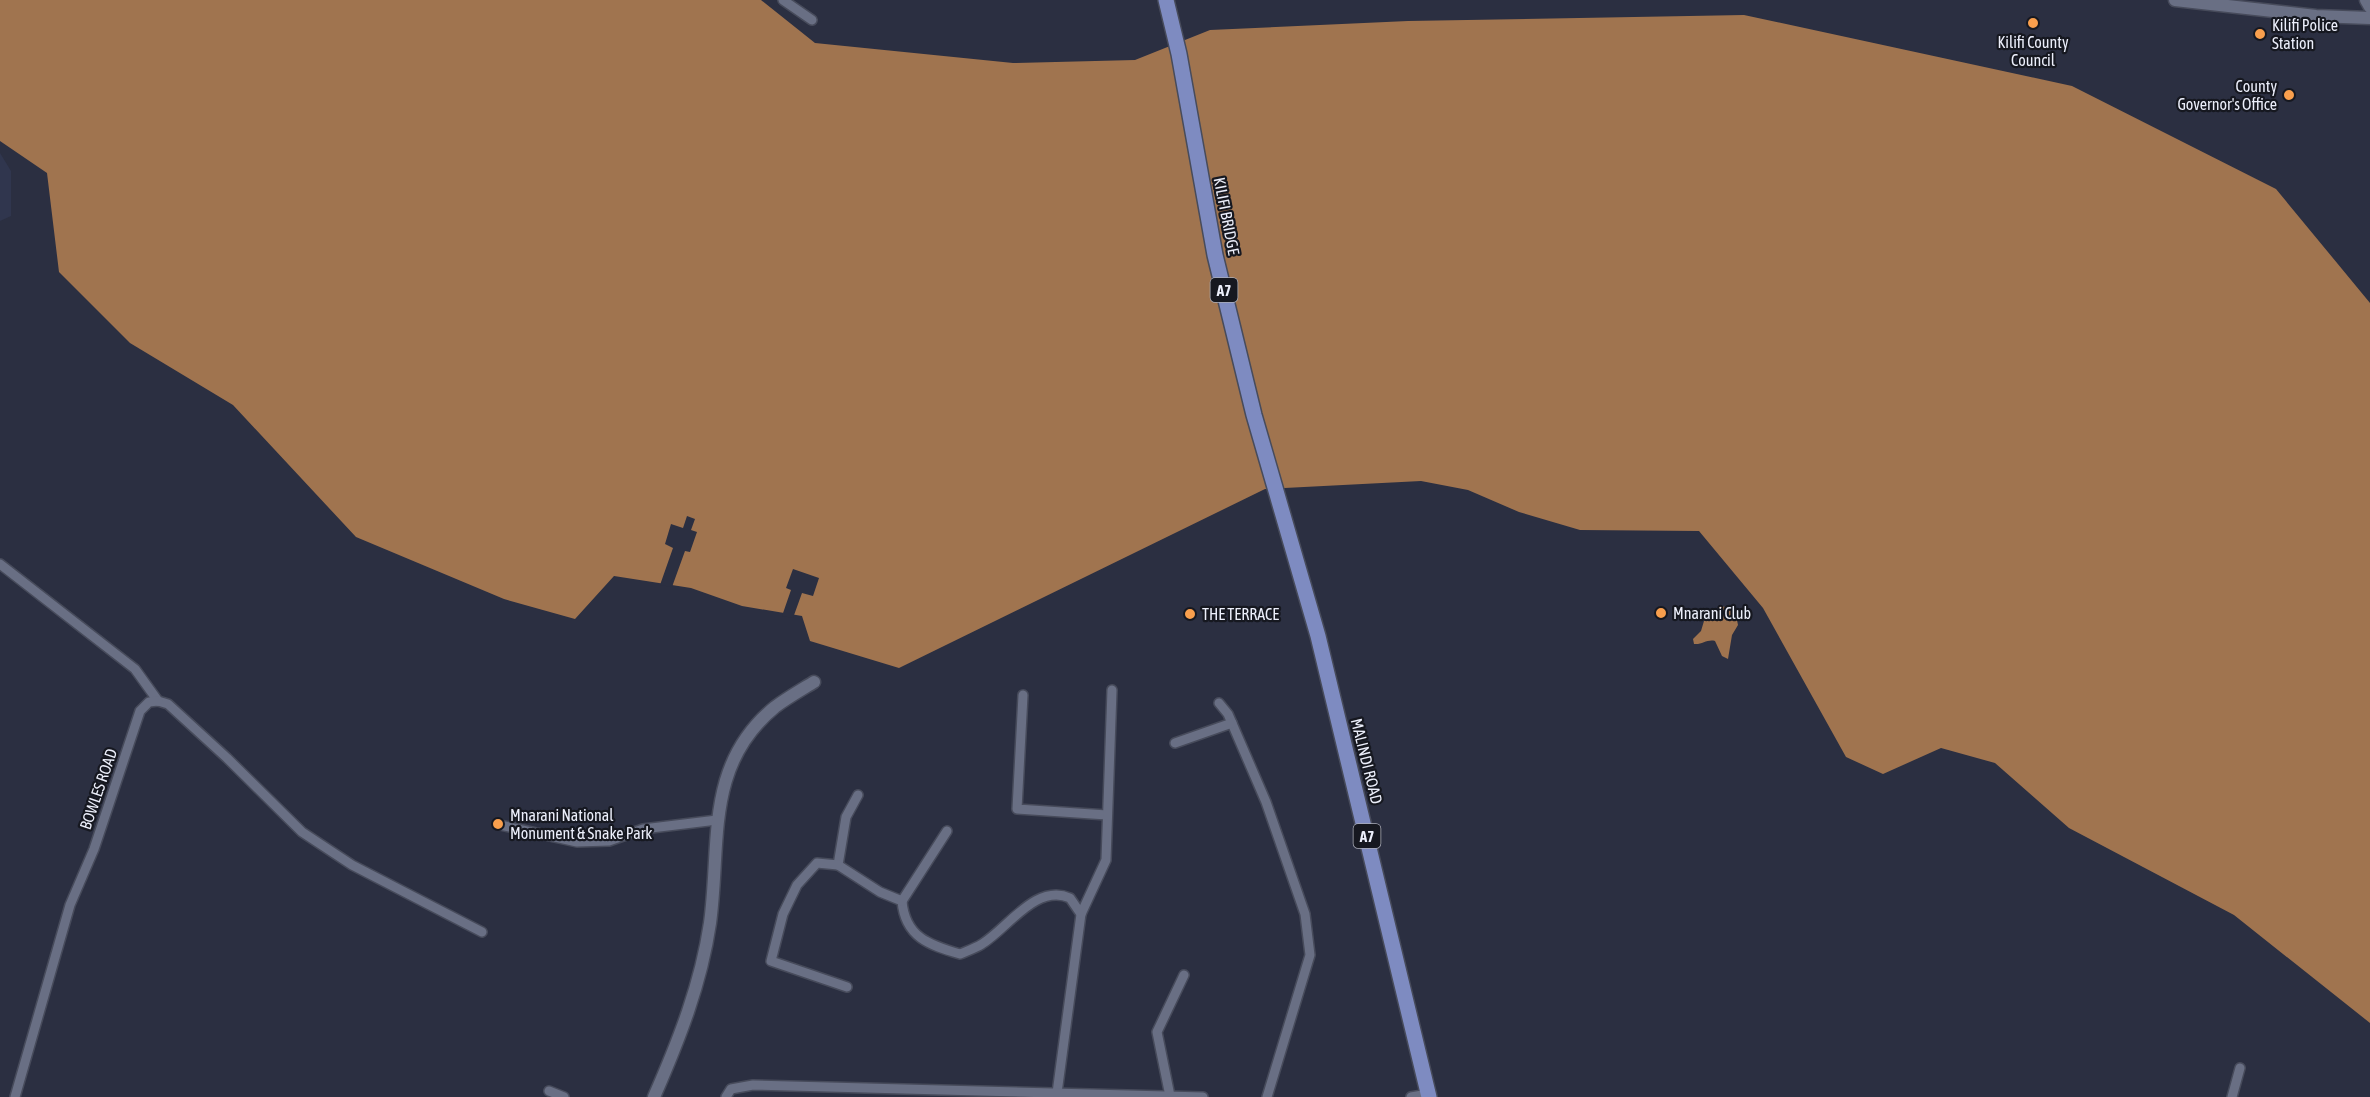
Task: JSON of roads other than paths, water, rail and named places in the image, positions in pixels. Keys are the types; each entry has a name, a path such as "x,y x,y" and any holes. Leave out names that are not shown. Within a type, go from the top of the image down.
{"highway":[{"name":"KILIFI BRIDGE","path":"1166,0 1179,54 1215,255 1254,415 1301,575"},
{"name":"MALINDI ROAD","path":"1301,575 1351,768 1429,1096"}],"street":[{"path":"783,0 812,20"},
{"path":"2175,0 2316,15 2370,18"},
{"path":"2366,0 2370,6"},
{"path":"0,564 135,669 158,701 168,704 302,832 352,865 482,932"},
{"path":"654,1097 697,990 710,924 717,820 723,786 739,748 775,707 813,682"},
{"path":"1057,1093 1081,914 1106,861 1112,690"},
{"path":"1023,695 1017,809 1107,815"},
{"name":"BOWLES ROAD","path":"15,1097 70,905 94,849 140,711 149,702 158,701"},
{"path":"1219,703 1232,723 1266,802 1305,914 1310,955 1267,1097"},
{"path":"1176,743 1232,723"},
{"path":"838,865 846,817 858,795"},
{"path":"500,825 577,842 609,841 644,829 717,820"},
{"path":"947,831 902,901 903,913 922,941 960,954 982,944 1033,903 1052,894 1070,898 1081,914"},
{"path":"847,987 771,961 783,914 797,885 817,864 838,865 880,892 902,901"},
{"path":"1170,1096 1157,1032 1184,975"},
{"path":"2232,1097 2240,1068"},
{"path":"726,1097 731,1089 753,1085 1203,1097"},
{"path":"549,1091 564,1097"},
{"path":"1411,1097 1429,1096"}],"place":[{"name":"Kilifi County Council","path":"2033,23"},
{"name":"Kilifi Police Station","path":"2260,34"},
{"name":"County Governor's Office","path":"2289,95"},
{"name":"Mnarani Club","path":"1661,613"},
{"name":"THE TERRACE","path":"1190,614"},
{"name":"Mnarani National Monument & Snake Park","path":"498,824"}]}
